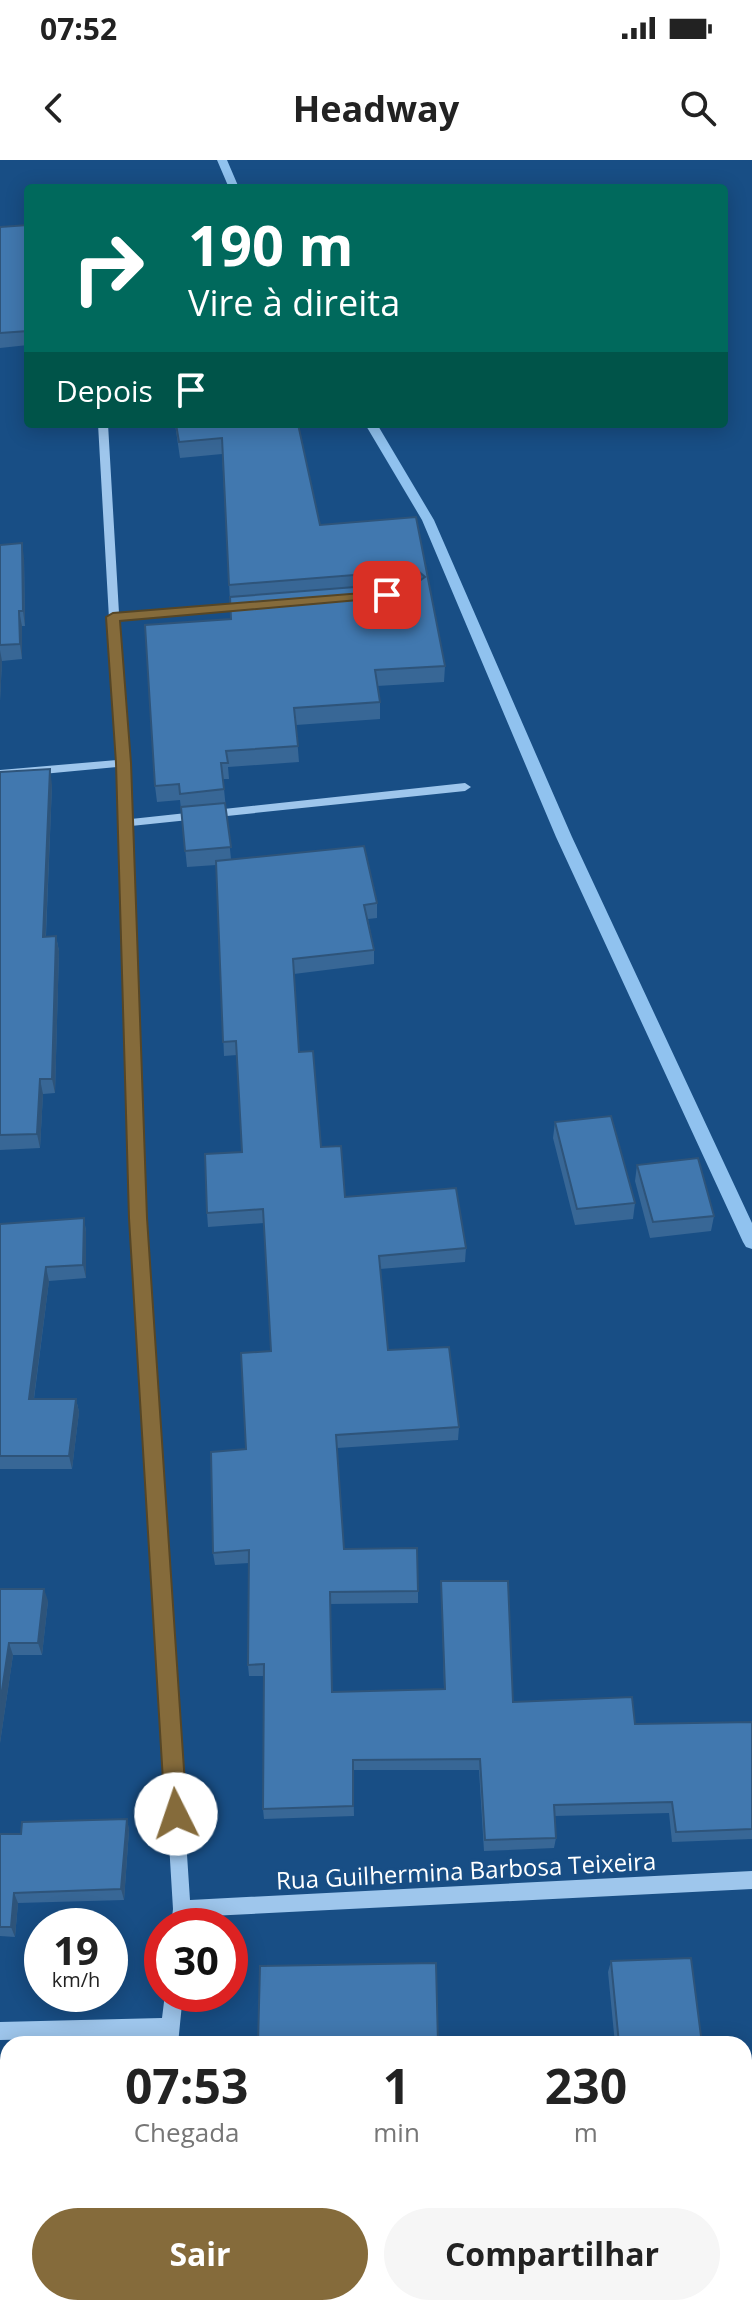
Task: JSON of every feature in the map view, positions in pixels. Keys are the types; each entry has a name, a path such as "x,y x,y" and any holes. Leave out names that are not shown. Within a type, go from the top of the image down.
{"street":[{"path":"103,428 126,823 138,1218 180,1908"},
{"path":"113,617 265,605"},
{"path":"0,774 123,763"},
{"path":"126,823 465,787"},
{"name":"Rua Guilhermina Barbosa Teixeira","path":"248,1913 752,1880"},
{"path":"0,2031 170,2036 172,2012"}],"building":[{"path":"24,225 24,331 0,333 0,227"},
{"path":"177,428 299,428 320,525 416,517 445,666 375,670 380,702 294,708 298,746 226,751 228,763 221,763 224,789 180,794 179,784 155,786 145,625 231,619 230,597 418,582 425,577 417,570 229,585 222,438 179,442"},
{"path":"22,543 20,644 0,645 0,545"},
{"path":"50,769 43,937 56,936 52,1079 40,1079 37,1134 0,1135 0,772"},
{"path":"225,803 231,847 185,851 181,807"},
{"path":"364,846 377,903 364,905 374,950 293,959 299,1052 313,1051 321,1147 341,1146 345,1197 456,1188 466,1248 379,1256 388,1350 449,1347 459,1427 336,1435 344,1549 417,1548 418,1591 330,1592 332,1692 445,1689 441,1581 508,1581 513,1702 632,1697 635,1724 752,1722 752,1829 676,1832 672,1802 554,1805 556,1838 485,1840 480,1759 353,1760 353,1806 263,1809 264,1664 248,1665 249,1550 213,1553 211,1452 246,1449 241,1353 271,1351 263,1209 207,1213 205,1154 242,1152 236,1041 223,1042 216,861"},
{"path":"611,1116 635,1203 577,1209 555,1122"},
{"path":"698,1158 714,1216 653,1222 637,1165"},
{"path":"84,1218 83,1265 46,1267 29,1399 76,1399 69,1456 0,1456 0,1224"},
{"path":"0,1589 44,1589 38,1643 9,1643 0,1704"},
{"path":"127,1819 121,1889 14,1893 11,1927 0,1927 0,1834 21,1834 22,1822"},
{"path":"691,1958 701,2036 618,2036 611,1961"},
{"path":"436,1963 438,2036 258,2036 260,1966"}],"waterway":[{"path":"222,160 232,184"},
{"path":"373,428 428,520 564,837 752,1242"}],"route":[{"path":"176,1814 138,1218 123,763 113,617 387,595"}]}
